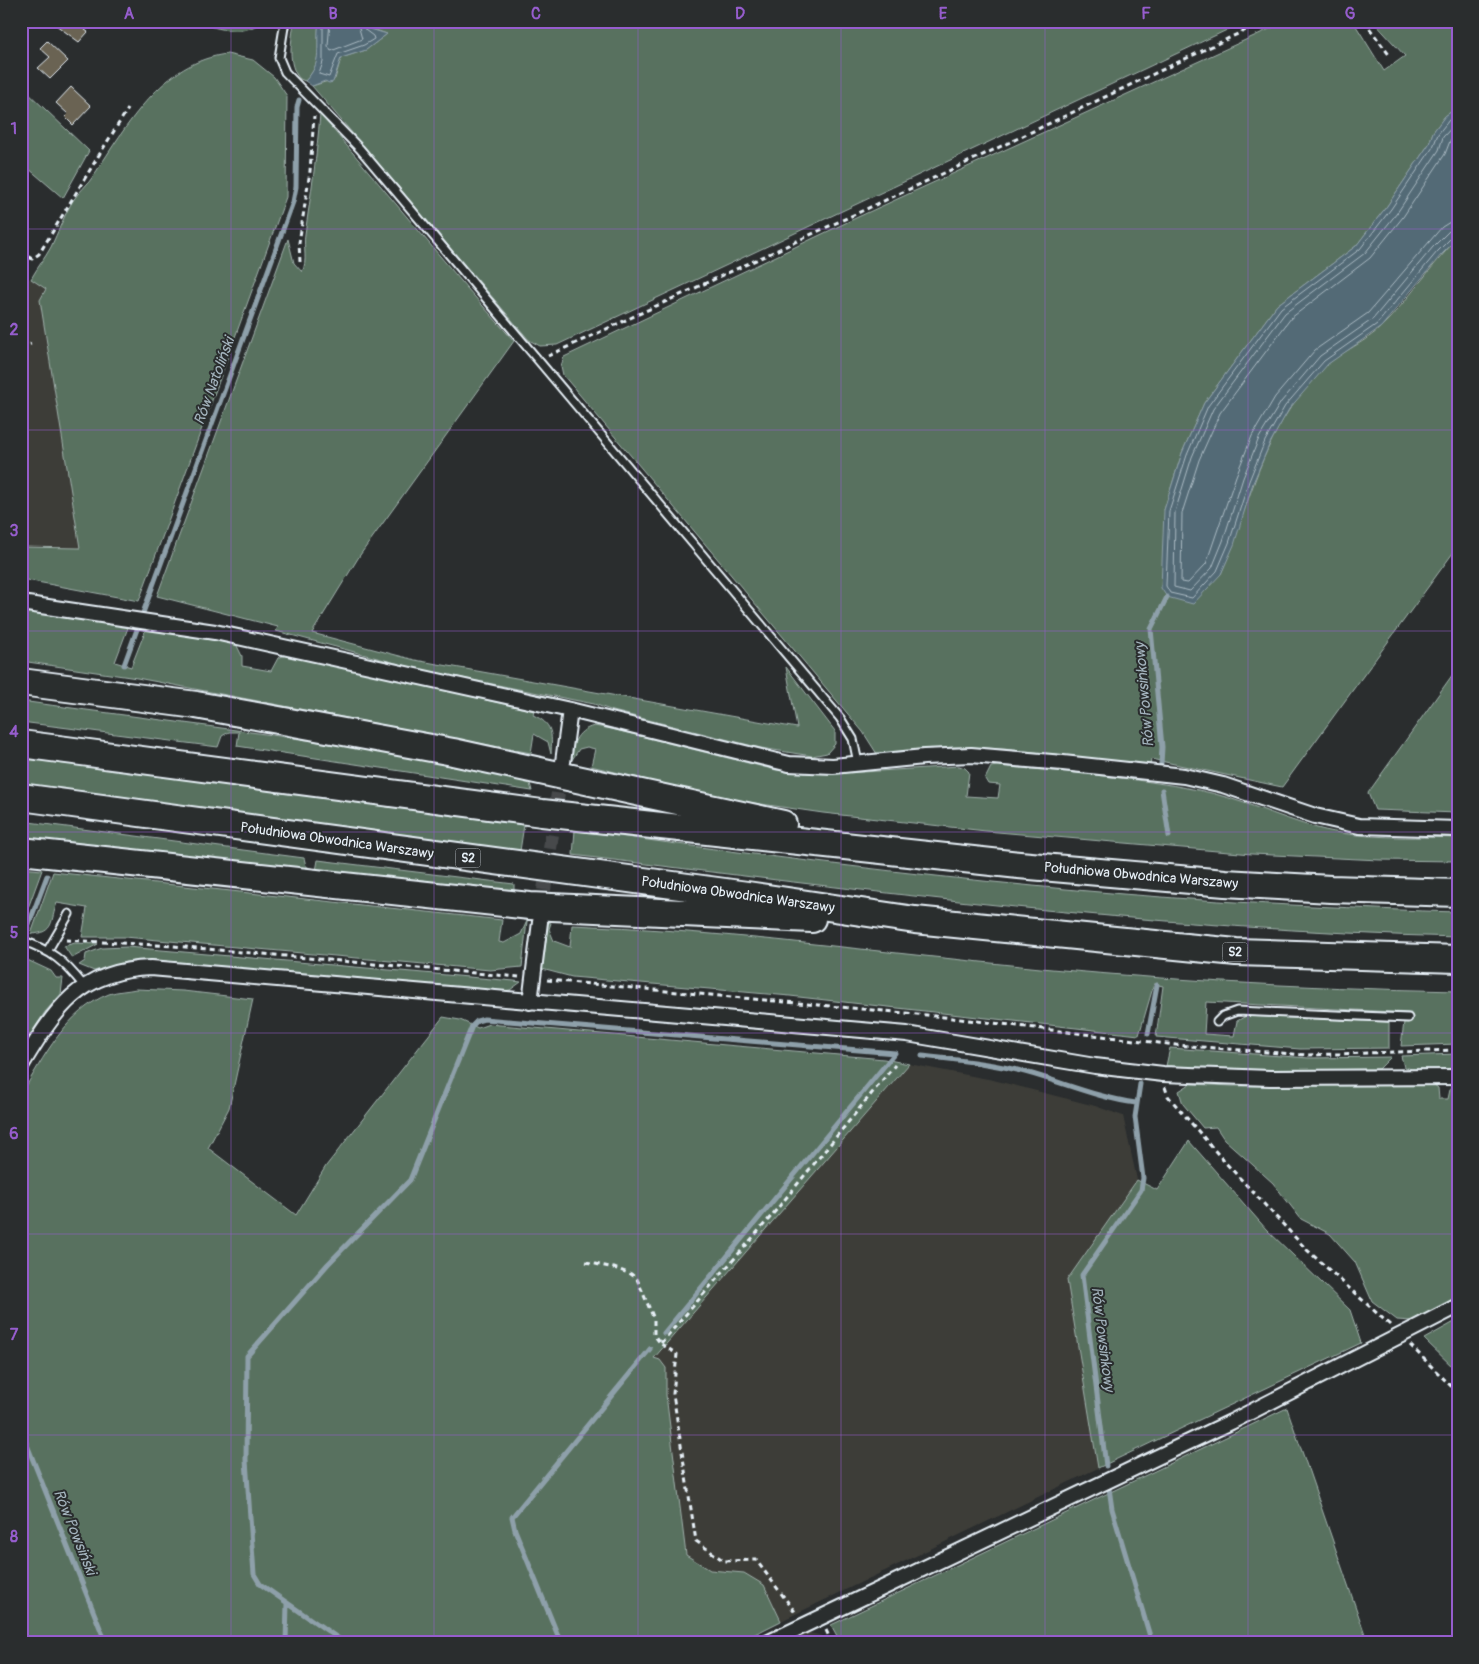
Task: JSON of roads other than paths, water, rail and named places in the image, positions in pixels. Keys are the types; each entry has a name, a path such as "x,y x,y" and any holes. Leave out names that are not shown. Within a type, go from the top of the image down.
{"highway":[{"path":"21,682 196,705 452,752 792,826 903,853"},
{"name":"Południowa Obwodnica Warszawy","path":"21,744 542,813 1019,866 1225,883 1458,893"},
{"name":"Południowa Obwodnica Warszawy","path":"21,797 747,895 915,920 1236,952 1458,960"},
{"path":"21,851 530,906 809,919 915,920"}],"street":[{"path":"21,602 215,632 570,710 790,764 833,766 971,755 1184,776 1223,785 1315,816 1360,826 1458,829"},
{"path":"563,762 570,710"},
{"path":"530,1002 540,922"},
{"path":"21,1066 56,1012 84,986 113,973 151,968 907,1034 1095,1066 1163,1074 1261,1078 1458,1077"},
{"path":"767,1643 1231,1422 1458,1306"}],"lane":[{"path":"285,21 279,58 291,80 360,149 840,718 853,739 858,763"},
{"path":"48,950 70,914"},
{"path":"21,940 48,950 68,966 84,986"},
{"path":"1217,1022 1223,1016 1237,1011 1408,1018"}],"water":[{"path":"319,21 368,21 370,29 387,34 366,50 341,58 333,82 325,81 312,86 305,81 315,67 317,60"},
{"path":"1458,107 1458,238 1441,255 1381,327 1328,364 1289,409 1270,443 1253,483 1234,545 1221,574 1193,604 1167,597 1161,588 1164,510 1182,453 1204,403 1277,305 1356,246 1387,206 1429,144 1433,132 1445,116"}],"waterway":[{"name":"Rów Natoliński","path":"124,665 293,202 296,187 297,107 299,100"},
{"name":"Rów Powsinkowy","path":"1161,764 1162,747 1151,629 1167,597"},
{"name":"Rów Powsinkowy","path":"1162,790 1169,836"},
{"name":"Rów Natoliński","path":"21,945 47,876"},
{"name":"Rów Powsinkowy","path":"1148,1034 1157,985"},
{"path":"345,1643 260,1584 254,1574 246,1460 247,1356 328,1264 410,1180 472,1026 477,1021 484,1019 895,1053 664,1333"},
{"path":"922,1056 1012,1069 1094,1094 1136,1103"},
{"name":"Rów Powsinkowy","path":"1106,1466 1082,1275 1141,1190 1143,1178 1135,1117 1140,1084"},
{"path":"561,1643 515,1530 512,1517 650,1349"},
{"name":"Rów Powsiński","path":"21,1430 106,1643"},
{"name":"Rów Powsinkowy","path":"1109,1488 1112,1509 1152,1643"},
{"path":"286,1643 287,1603"}],"tunnel":[{"path":"541,911 561,772"}]}
